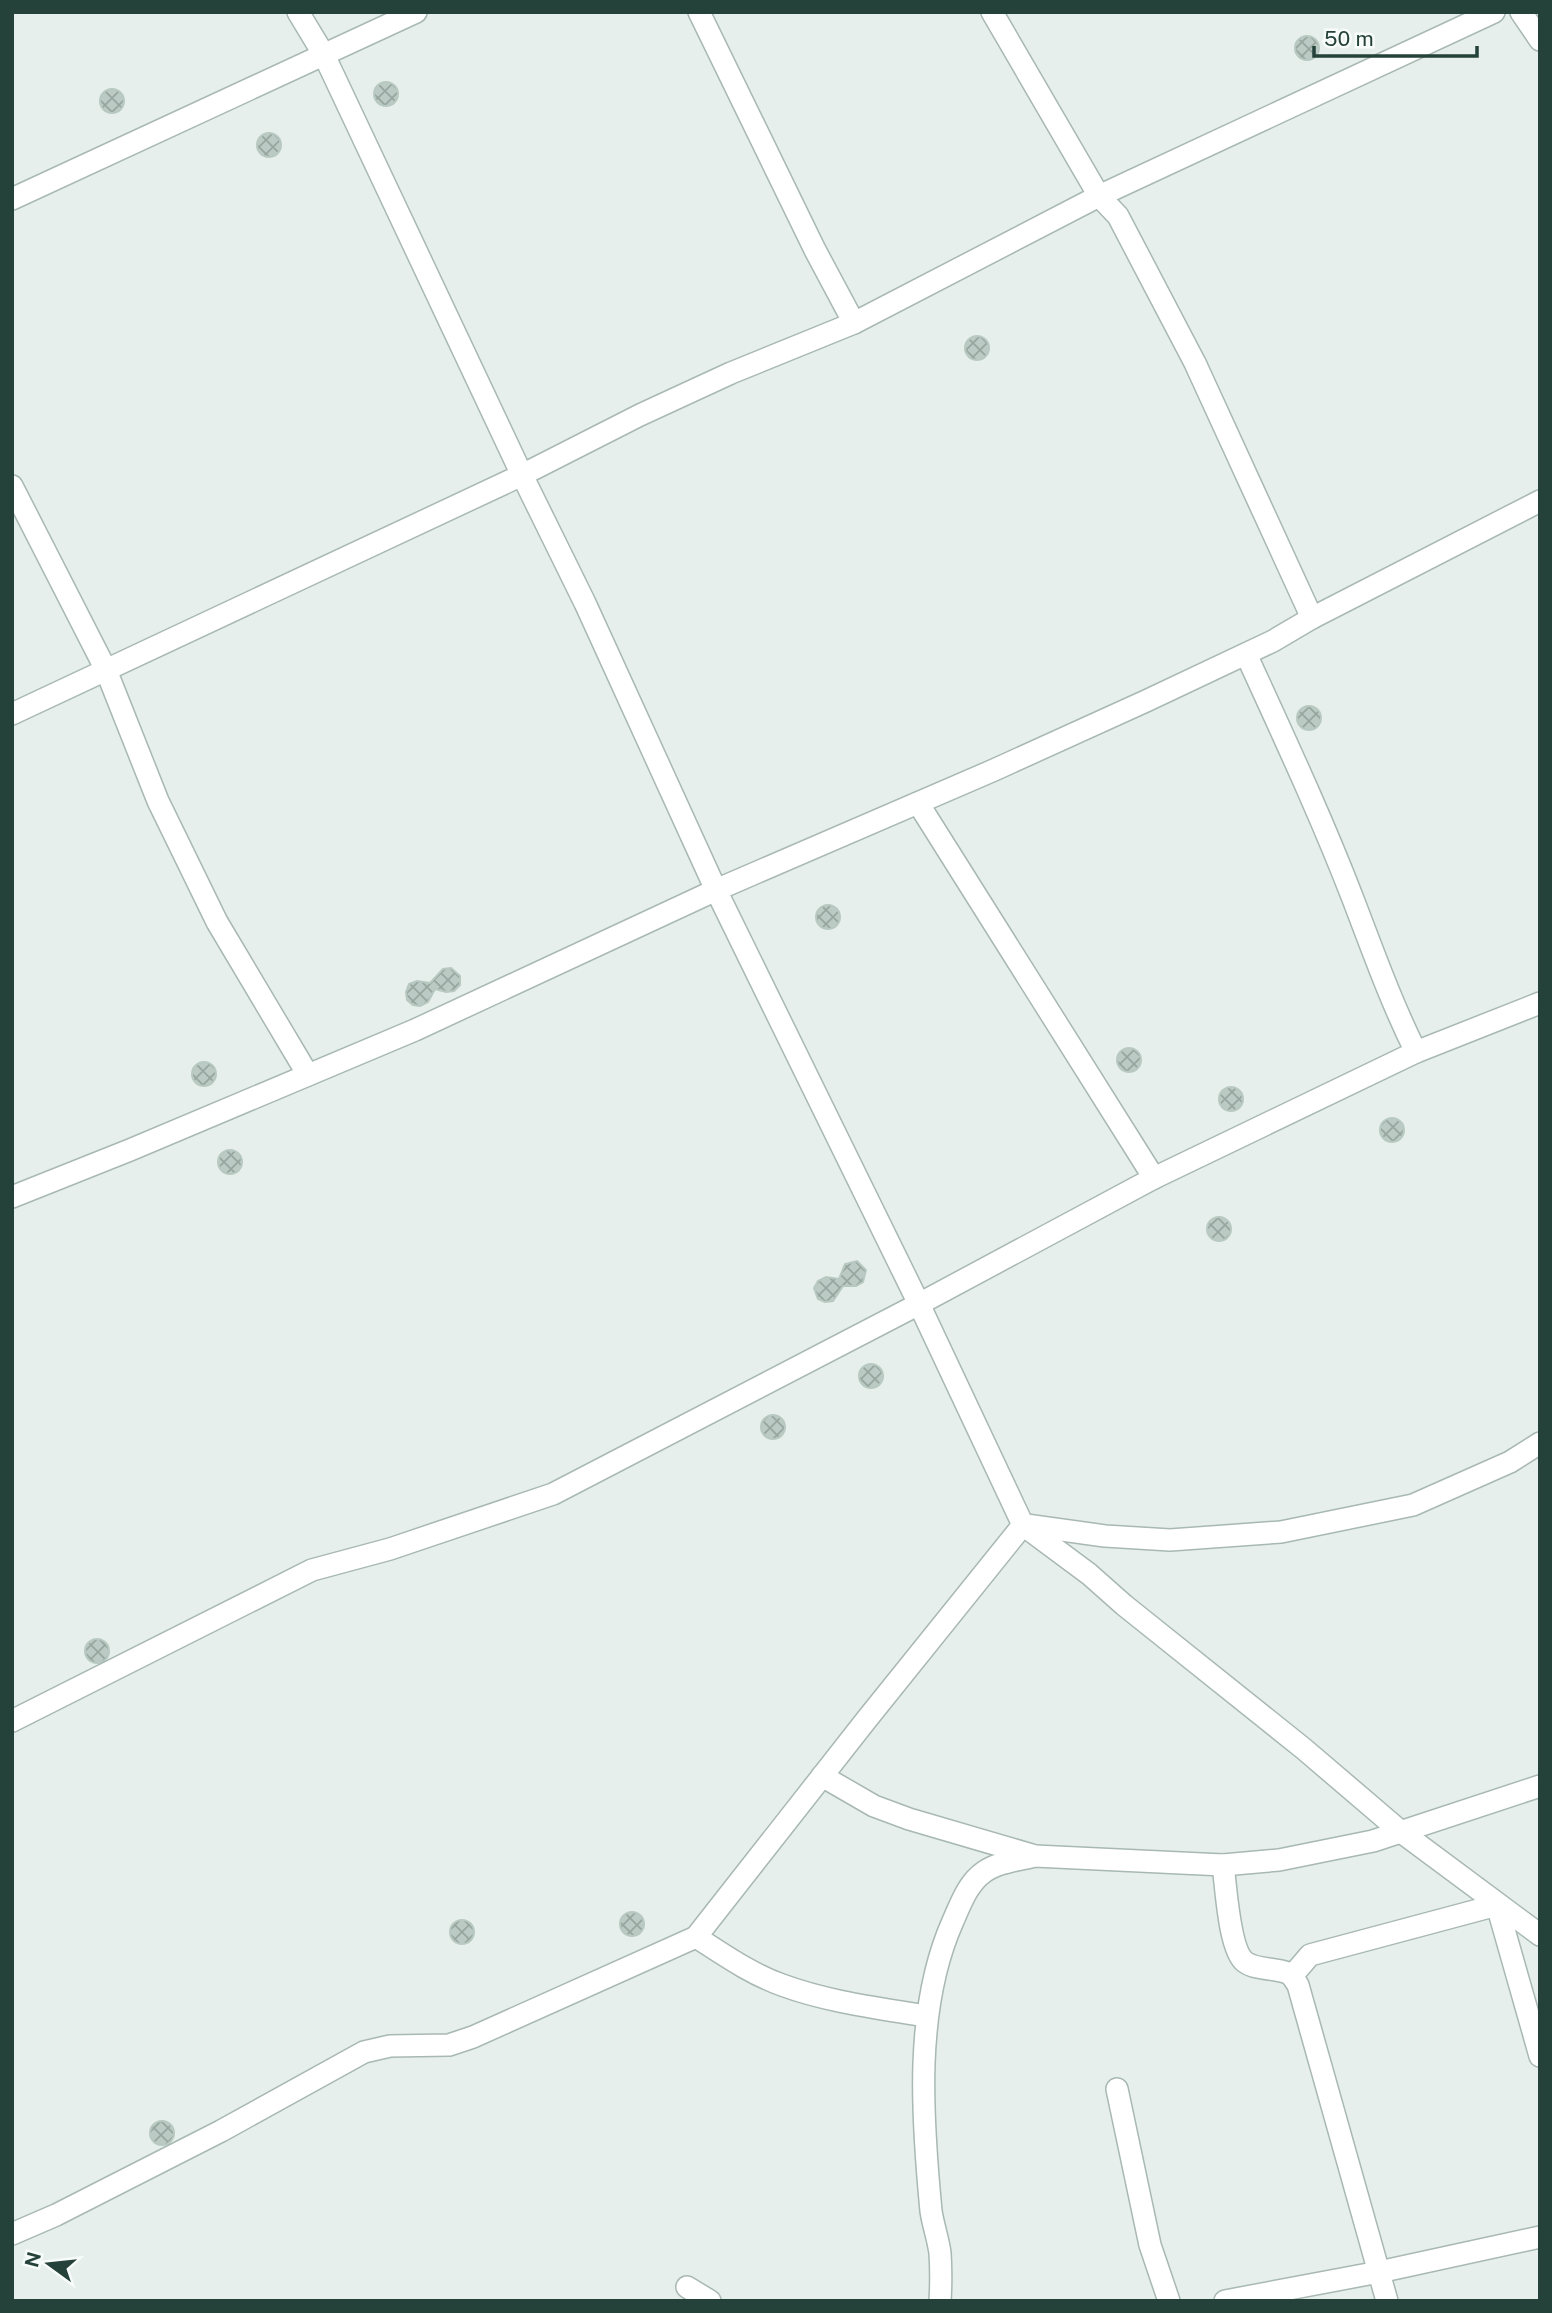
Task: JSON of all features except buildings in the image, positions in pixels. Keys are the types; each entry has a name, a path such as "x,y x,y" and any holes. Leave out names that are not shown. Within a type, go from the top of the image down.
{"street":[{"path":"298,12 324,55 585,603 716,890 919,1304 1023,1525 1089,1574 1304,1749 1399,1831 1540,1935"},
{"path":"12,199 416,12"},
{"path":"699,12 815,250 854,323"},
{"path":"992,12 1099,196 1118,216 1195,363 1312,618"},
{"path":"12,714 522,475 651,410 731,373 854,323 1099,196 1494,12"},
{"path":"1521,12 1540,40"},
{"path":"12,486 106,670 158,801 205,898 308,1075"},
{"path":"12,1198 415,1030 716,890 918,803 1246,654 1540,501"},
{"path":"1246,654 1311,797 1394,1009 1416,1052"},
{"path":"918,803 1154,1178"},
{"path":"12,1721 312,1570 390,1549 553,1494 919,1304 1154,1178 1416,1052 1540,1003"},
{"path":"1023,1525 1105,1536 1170,1540 1281,1531 1413,1505 1510,1462 1540,1443"},
{"path":"12,2234 56,2215 221,2131 364,2052 390,2046 449,2045 473,2037 696,1937 1023,1525"},
{"path":"822,1776 874,1806 1035,1856 1223,1865 1279,1860 1373,1841 1540,1786"},
{"path":"940,2301 939,2251 928,2174 925,2074 926,2016 932,1984 948,1932 974,1881 986,1870 1035,1856"},
{"path":"1223,1865 1234,1938 1240,1955 1252,1965 1279,1970 1293,1976 1387,2301"},
{"path":"1293,1976 1310,1955 1497,1905"},
{"path":"1497,1905 1540,2056"},
{"path":"696,1937 739,1965 781,1985 828,1999 926,2016"},
{"path":"1117,2089 1150,2245 1169,2301"},
{"path":"1225,2301 1379,2272 1540,2237"},
{"path":"687,2287 710,2301"}]}
